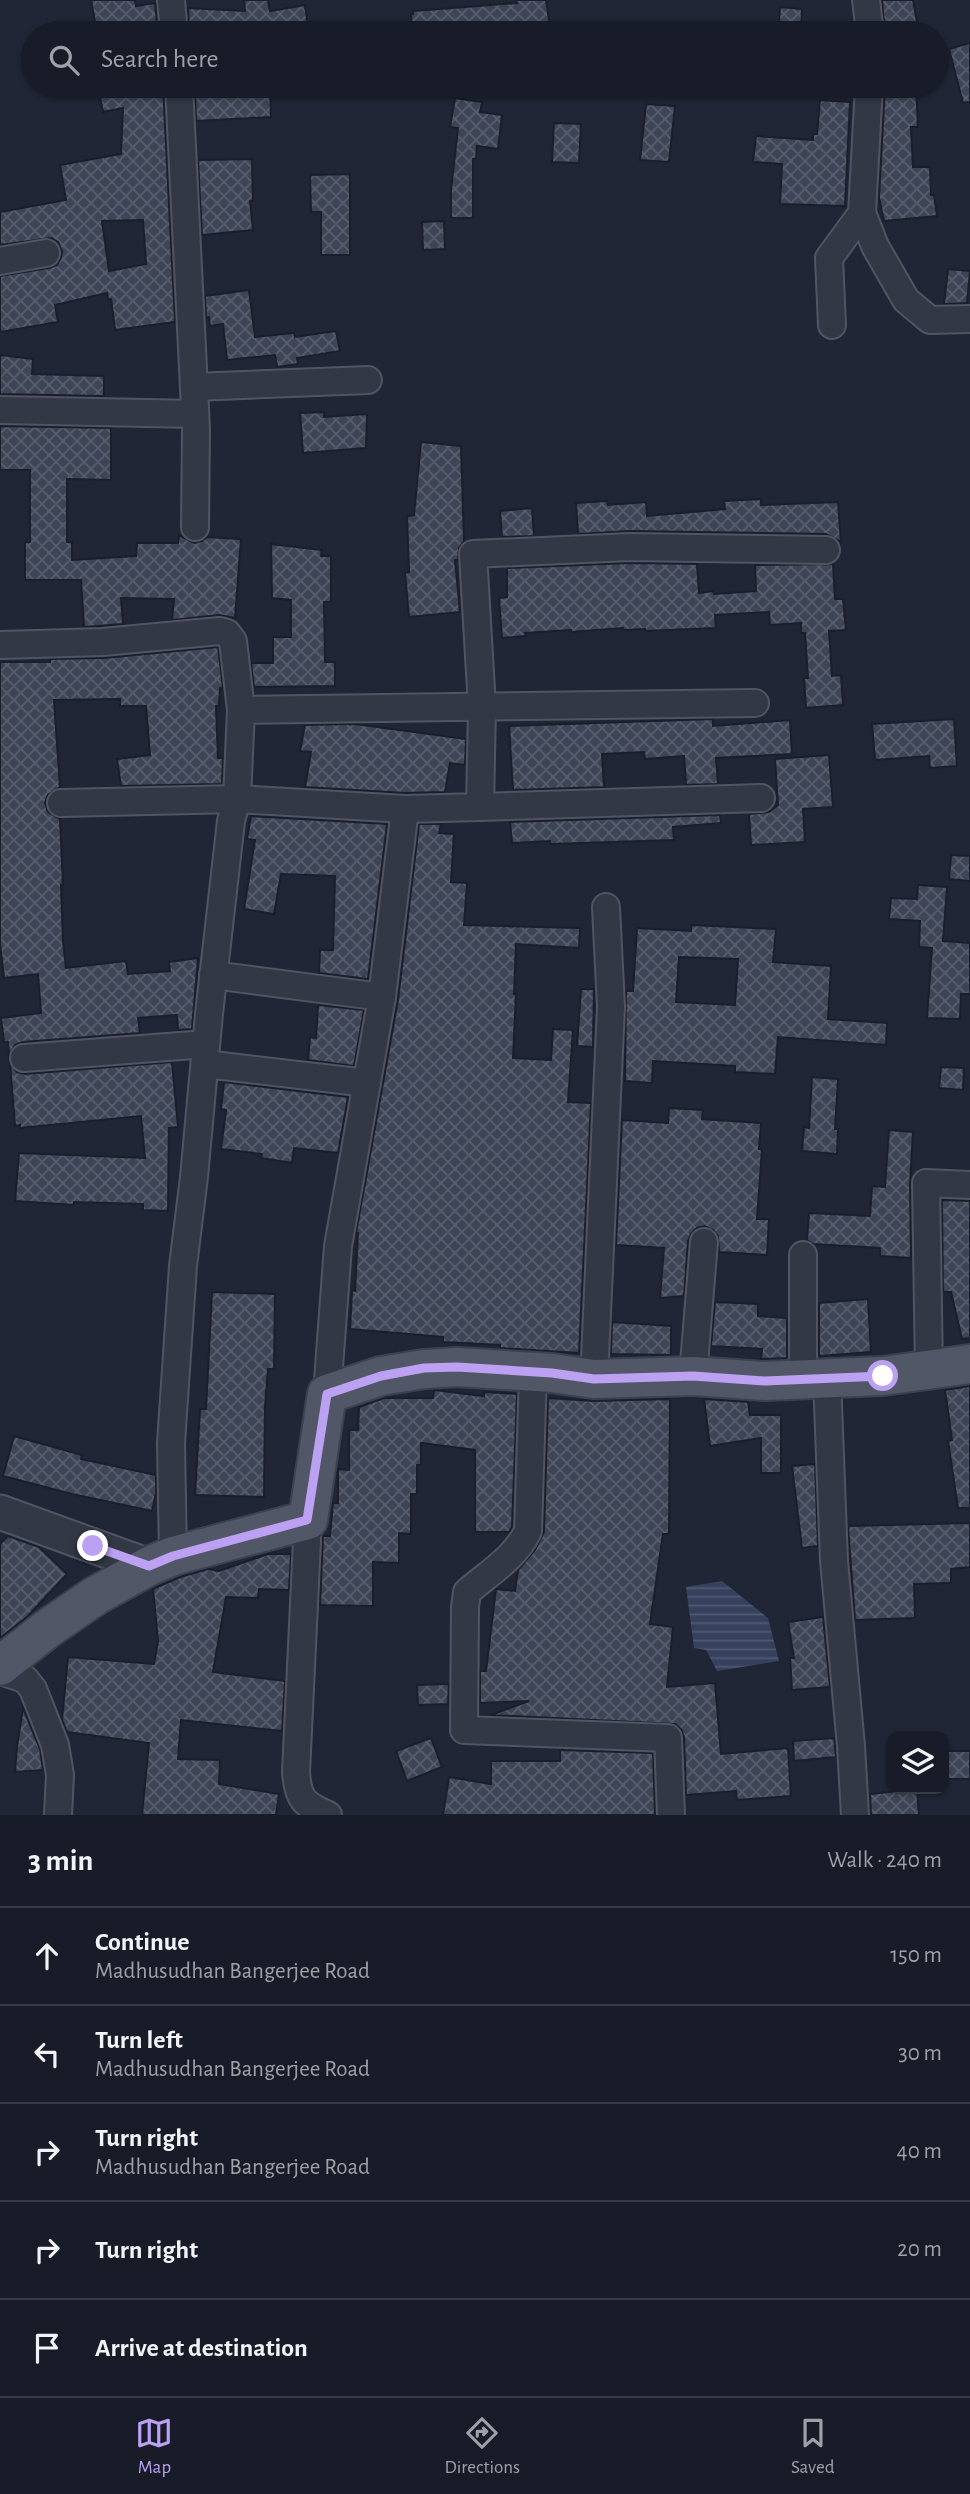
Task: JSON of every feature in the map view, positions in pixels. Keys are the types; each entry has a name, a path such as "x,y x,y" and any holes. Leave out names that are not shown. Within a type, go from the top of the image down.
{"main road":[{"path":"0,1669 47,1629 85,1602 161,1561 307,1520 327,1394 381,1376 424,1368 457,1367 552,1373 594,1379 693,1376 765,1381 883,1376 970,1364"}],"street":[{"path":"171,0 173,21"},
{"path":"866,0 869,21"},
{"path":"181,98 195,414 195,527"},
{"path":"868,98 862,213 875,246 906,300 930,320 970,319"},
{"path":"832,325 829,258 862,213"},
{"path":"0,261 46,253"},
{"path":"194,387 368,380"},
{"path":"0,410 195,414"},
{"path":"480,807 482,707 474,554 630,547 826,550"},
{"path":"0,645 103,642 220,631 227,633 233,641 241,710 237,799 231,821 213,975 196,1166 183,1266 161,1561 0,1512"},
{"path":"241,710 755,703"},
{"path":"61,803 237,799 405,809 761,798"},
{"path":"327,1394 338,1246 382,997 405,809"},
{"path":"594,1379 611,1007 606,907"},
{"path":"213,975 382,997"},
{"path":"24,1058 206,1054 367,1083"},
{"path":"929,1371 926,1183 970,1185"},
{"path":"693,1376 704,1242"},
{"path":"803,1255 834,1561 855,1815"},
{"path":"533,1373 528,1531 523,1543 509,1558 467,1592 464,1730 668,1738 671,1815"},
{"path":"307,1520 297,1791 307,1805 328,1815"},
{"path":"0,1669 25,1679 33,1689 55,1745 60,1774 58,1815"}],"water":[{"path":"722,1581 768,1618 779,1661 717,1671 706,1650 694,1648 686,1587"}],"building":[{"path":"91,0 135,0 136,6 155,3 157,21 95,21"},
{"path":"244,0 268,0 270,11 305,5 307,21 189,21 188,8 245,11"},
{"path":"516,0 546,0 549,21 411,21 413,11 517,3"},
{"path":"882,0 913,0 917,21 884,21"},
{"path":"780,7 802,9 802,21 779,21"},
{"path":"970,43 970,102 963,103 949,49"},
{"path":"100,98 164,98 175,322 115,330 111,299 108,300 107,293 55,305 58,322 0,332 0,276 57,265 62,251 58,242 51,238 0,245 0,212 66,200 60,165 121,154 123,108 103,112","holes":["143,220 146,264 109,271 102,221"]},
{"path":"195,98 270,98 271,117 196,121"},
{"path":"455,98 482,102 480,112 502,115 498,149 477,146 476,159 473,159 473,218 451,218 451,190 458,128 450,127"},
{"path":"884,98 917,98 918,127 911,127 913,167 930,167 931,195 934,195 937,216 884,221 879,198"},
{"path":"820,100 850,102 845,206 780,204 782,164 753,162 756,136 813,140 813,134 817,134"},
{"path":"646,104 675,106 669,162 640,160"},
{"path":"554,123 581,124 579,163 552,162"},
{"path":"252,159 253,201 250,201 253,230 202,235 198,160"},
{"path":"350,174 350,255 321,255 321,212 311,212 310,175"},
{"path":"444,221 445,249 423,250 422,222"},
{"path":"948,269 970,271 967,303 944,304"},
{"path":"249,290 255,337 294,333 295,337 336,331 340,351 297,358 298,364 277,367 275,355 227,360 223,324 210,326 209,317 206,318 205,296"},
{"path":"0,355 33,359 32,374 104,376 104,396 0,394"},
{"path":"324,412 324,417 367,414 366,448 303,453 300,413"},
{"path":"0,426 111,428 111,480 67,479 67,542 72,542 72,560 136,556 137,543 178,543 179,535 194,543 207,537 241,539 235,618 219,615 172,620 174,599 121,598 123,624 84,627 81,580 25,580 25,542 30,542 30,470 0,470"},
{"path":"421,442 461,446 464,541 459,548 458,560 455,560 460,612 409,617 405,573 409,572 407,516 414,515"},
{"path":"761,499 761,505 838,502 841,542 826,534 630,531 578,534 576,503 607,501 608,505 646,502 647,516 725,509 724,501"},
{"path":"532,508 534,536 502,537 500,511"},
{"path":"271,544 322,550 321,556 331,556 331,602 324,602 325,662 335,662 335,686 254,687 251,663 273,663 273,637 291,637 291,600 272,598"},
{"path":"630,563 697,564 699,593 713,591 714,594 756,591 755,565 833,564 835,599 843,599 846,630 829,631 832,676 841,675 843,705 806,708 804,678 808,678 805,633 801,633 801,623 770,625 769,612 715,615 716,628 571,630 525,633 526,636 502,638 499,598 507,597 507,568"},
{"path":"218,647 223,688 220,688 219,706 216,706 218,758 223,758 222,784 121,786 117,759 150,755 146,706 120,706 120,699 54,700 60,787 48,795 45,803 48,812 60,819 66,968 126,961 128,974 170,971 169,962 198,958 192,1029 178,1030 177,1015 138,1018 140,1033 23,1042 15,1045 9,1056 1,1018 41,1013 38,974 4,978 0,944 0,662 50,662 50,659 104,658"},
{"path":"713,719 713,726 790,720 792,754 716,758 718,784 686,785 684,756 645,759 644,752 602,754 604,787 513,790 509,726"},
{"path":"954,719 957,766 930,768 929,756 875,760 872,724"},
{"path":"355,724 466,739 465,765 450,763 445,792 405,793 305,787 311,752 300,751 305,725"},
{"path":"829,755 833,807 803,809 805,842 751,845 749,814 769,812 778,805 775,759"},
{"path":"720,815 721,823 673,827 674,840 512,843 510,822"},
{"path":"251,816 387,824 368,979 319,973 320,950 333,950 335,876 281,874 274,914 244,909 255,840 247,839"},
{"path":"419,824 441,824 439,833 454,834 451,882 467,883 464,925 580,928 579,948 516,944 513,1058 551,1060 553,1029 573,1030 568,1102 591,1103 579,1353 500,1348 500,1345 443,1342 443,1337 350,1329 352,1290 355,1291 356,1233 398,1000"},
{"path":"951,855 970,856 970,881 949,879"},
{"path":"918,885 947,887 943,941 970,943 970,994 961,994 960,1019 927,1018 932,948 919,947 920,921 889,919 891,898 917,899"},
{"path":"691,925 776,929 773,962 831,966 828,1019 887,1023 886,1045 778,1037 775,1074 735,1072 735,1066 653,1061 652,1083 625,1081 626,991 633,991 637,928 691,931","holes":["679,957 738,959 735,1005 676,1002"]},
{"path":"581,989 594,989 593,1047 577,1046"},
{"path":"318,1005 364,1010 354,1066 308,1060 310,1037 316,1038"},
{"path":"172,1062 178,1127 169,1128 168,1211 143,1210 143,1204 74,1202 74,1205 15,1201 19,1153 145,1158 141,1116 20,1128 20,1125 15,1126 10,1063 17,1072 25,1074"},
{"path":"941,1067 964,1068 963,1090 939,1088"},
{"path":"812,1077 838,1079 835,1129 838,1129 837,1154 802,1151 804,1127 809,1128"},
{"path":"224,1082 348,1097 338,1153 294,1148 292,1163 261,1158 262,1154 221,1149 226,1110 221,1109"},
{"path":"669,1108 703,1110 702,1119 761,1123 757,1219 769,1219 767,1255 719,1252 718,1236 713,1230 705,1226 697,1228 688,1241 684,1296 660,1298 664,1248 616,1245 622,1120 668,1123"},
{"path":"889,1130 913,1132 910,1185 911,1258 880,1256 880,1248 813,1244 807,1240 809,1213 870,1216 872,1186 885,1187"},
{"path":"942,1200 970,1201 970,1338 962,1339 951,1292 943,1292"},
{"path":"212,1292 275,1294 274,1369 268,1369 265,1407 264,1497 195,1495 200,1409 206,1409"},
{"path":"868,1299 871,1352 819,1356 819,1303"},
{"path":"715,1302 758,1304 758,1316 787,1318 787,1358 761,1359 762,1349 711,1346"},
{"path":"612,1322 671,1326 671,1355 611,1354"},
{"path":"970,1386 970,1508 958,1508 948,1441 952,1440 945,1390"},
{"path":"434,1390 484,1396 484,1392 517,1394 512,1527 509,1532 475,1532 475,1450 421,1443 421,1465 417,1465 417,1494 411,1494 411,1534 399,1533 399,1563 373,1562 373,1606 320,1605 323,1536 330,1536 333,1503 338,1503 338,1469 349,1470 349,1430 358,1430 359,1407 384,1398 433,1398"},
{"path":"548,1398 594,1401 670,1399 669,1534 663,1534 650,1624 673,1627 667,1687 715,1683 721,1754 788,1748 791,1796 737,1800 736,1791 686,1795 684,1737 675,1724 491,1715 529,1701 480,1703 480,1671 486,1671 496,1589 515,1591 518,1570 535,1550 544,1532"},
{"path":"704,1399 748,1402 750,1415 781,1415 781,1473 761,1473 761,1438 710,1446"},
{"path":"14,1436 82,1455 81,1459 156,1475 152,1511 3,1476"},
{"path":"815,1464 818,1546 802,1548 792,1466"},
{"path":"970,1523 970,1567 951,1569 951,1583 914,1584 915,1618 855,1620 848,1526"},
{"path":"8,1536 39,1547 67,1574 27,1617 0,1638 0,1544"},
{"path":"268,1554 291,1554 289,1590 259,1589 258,1598 226,1597 213,1672 285,1681 282,1731 181,1720 178,1759 220,1760 219,1784 279,1794 276,1815 142,1815 149,1743 67,1732 62,1720 68,1657 154,1664 158,1641 153,1589 180,1577 208,1569 219,1571"},
{"path":"823,1617 830,1687 792,1690 790,1658 794,1658 788,1622"},
{"path":"449,1684 448,1704 418,1705 417,1685"},
{"path":"23,1708 40,1749 43,1770 15,1772"},
{"path":"431,1738 442,1767 407,1781 396,1751"},
{"path":"834,1738 836,1757 794,1761 793,1741"},
{"path":"560,1750 653,1753 655,1815 443,1815 449,1777 491,1784 491,1761 560,1761"},
{"path":"949,1751 970,1751 970,1779 949,1779"},
{"path":"870,1794 917,1794 919,1815 871,1815"}],"route":[{"path":"93,1546 149,1566 173,1556 307,1520 327,1394 381,1376 424,1368 457,1367 552,1373 594,1379 693,1376 765,1381 883,1376"}]}
